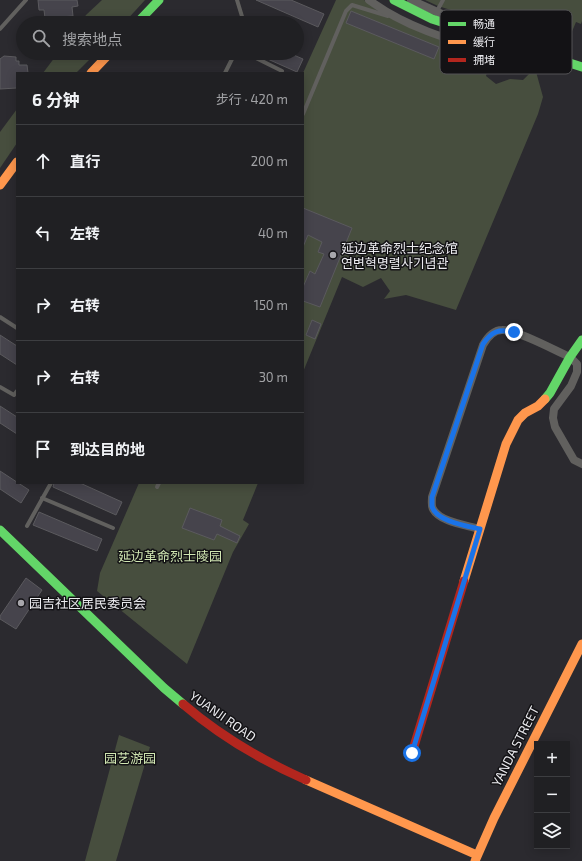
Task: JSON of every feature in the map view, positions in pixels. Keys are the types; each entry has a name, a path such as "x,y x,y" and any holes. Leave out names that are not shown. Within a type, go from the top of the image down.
{"street":[{"path":"144,16 159,0"},
{"path":"369,0 400,20 440,36"},
{"path":"394,0 440,21"},
{"path":"411,0 440,13"},
{"path":"92,72 103,60"},
{"path":"572,63 582,66"},
{"path":"0,185 16,163"},
{"path":"480,529 445,520 432,508 432,497 483,344 489,335 501,329 514,332 570,357 577,364 577,372 571,386 554,409 553,418 555,427 574,460 582,464"},
{"path":"412,753 506,444 518,420 525,413 538,406 550,393 570,357 582,340"},
{"name":"YUANJI ROAD","path":"0,530 164,688 190,710 230,738 300,777 476,858"},
{"name":"YANDA STREET","path":"476,858 527,750 582,644"}],"lane":[{"path":"0,28 26,0"},
{"path":"237,0 242,16"},
{"path":"436,12 443,0"},
{"path":"304,112 346,11 350,6 352,5 400,20"},
{"path":"226,72 232,60"},
{"path":"261,60 282,70 281,72"},
{"path":"0,317 16,327"},
{"path":"0,387 14,395 16,392"},
{"path":"27,526 50,484"},
{"path":"42,498 113,528"}],"green space":[{"path":"102,0 145,0 130,16 85,16"},
{"path":"336,0 364,0 377,10 440,38 440,74 486,74 486,76 496,84 510,79 523,80 529,74 537,74 543,97 538,114 456,310 406,295 384,299 390,291 381,278 363,287 342,277 304,370 304,72"},
{"path":"425,0 582,0 582,21 581,24 576,22 572,32 572,10 451,10"},
{"path":"53,60 89,60 77,72 44,72"},
{"path":"16,110 16,144 0,168 0,132"},
{"name":"延边革命烈士陵园","path":"139,484 258,484 243,520 249,524 233,552 187,664 97,591 100,573"},
{"name":"园艺游园","path":"119,735 150,747 116,861 85,861"}],"building":[{"path":"38,0 77,0 78,6 72,7 73,16 45,16 44,10 39,10"},
{"path":"256,0 291,0 324,14 318,27 304,21 304,16 293,16"},
{"path":"351,11 439,47 434,59 346,23"},
{"path":"4,56 16,57 16,61 19,61 19,65 27,65 28,72 16,72 16,88 0,89 0,59"},
{"path":"270,60 303,60 297,72"},
{"name":"延边革命烈士纪念馆 연변혁명렬사기념관","path":"304,208 352,228 320,307 304,301 304,285 310,271 315,274 324,254 318,252 322,242 308,235 304,245"},
{"path":"312,320 321,324 315,339 306,335"},
{"path":"0,335 16,345 16,364 0,354"},
{"path":"0,406 16,416 16,433 0,423"},
{"path":"0,471 16,481 16,484 20,484 29,490 21,503 0,489"},
{"path":"54,484 82,484 122,502 116,515 53,487"},
{"path":"190,508 222,520 220,526 240,536 237,543 217,534 214,540 182,528"},
{"path":"39,512 102,539 97,551 33,525"},
{"name":"园吉社区居民委员会","path":"26,578 42,590 16,629 0,619 0,616"}],"traffic: fast":[{"path":"144,16 159,0"},
{"path":"394,0 440,22"},
{"path":"572,64 582,67"},
{"path":"545,399 582,340"},
{"path":"0,530 164,688 183,704"}],"traffic: slow":[{"path":"92,72 103,60"},
{"path":"0,185 16,163"},
{"path":"464,581 506,444 518,420 525,413 538,406 545,399"},
{"path":"475,861 494,818 582,644"},
{"path":"306,780 477,855"}],"traffic: jam":[{"path":"412,753 464,581"},
{"path":"183,704 226,737 258,756 306,780"}],"place":[{"name":"延边革命烈士纪念馆 연변혁명렬사기념관","path":"333,255"},
{"name":"园吉社区居民委员会","path":"21,603"}],"route":[{"path":"412,753 480,529 445,520 432,508 432,497 483,344 489,335 501,329 514,332"}]}
